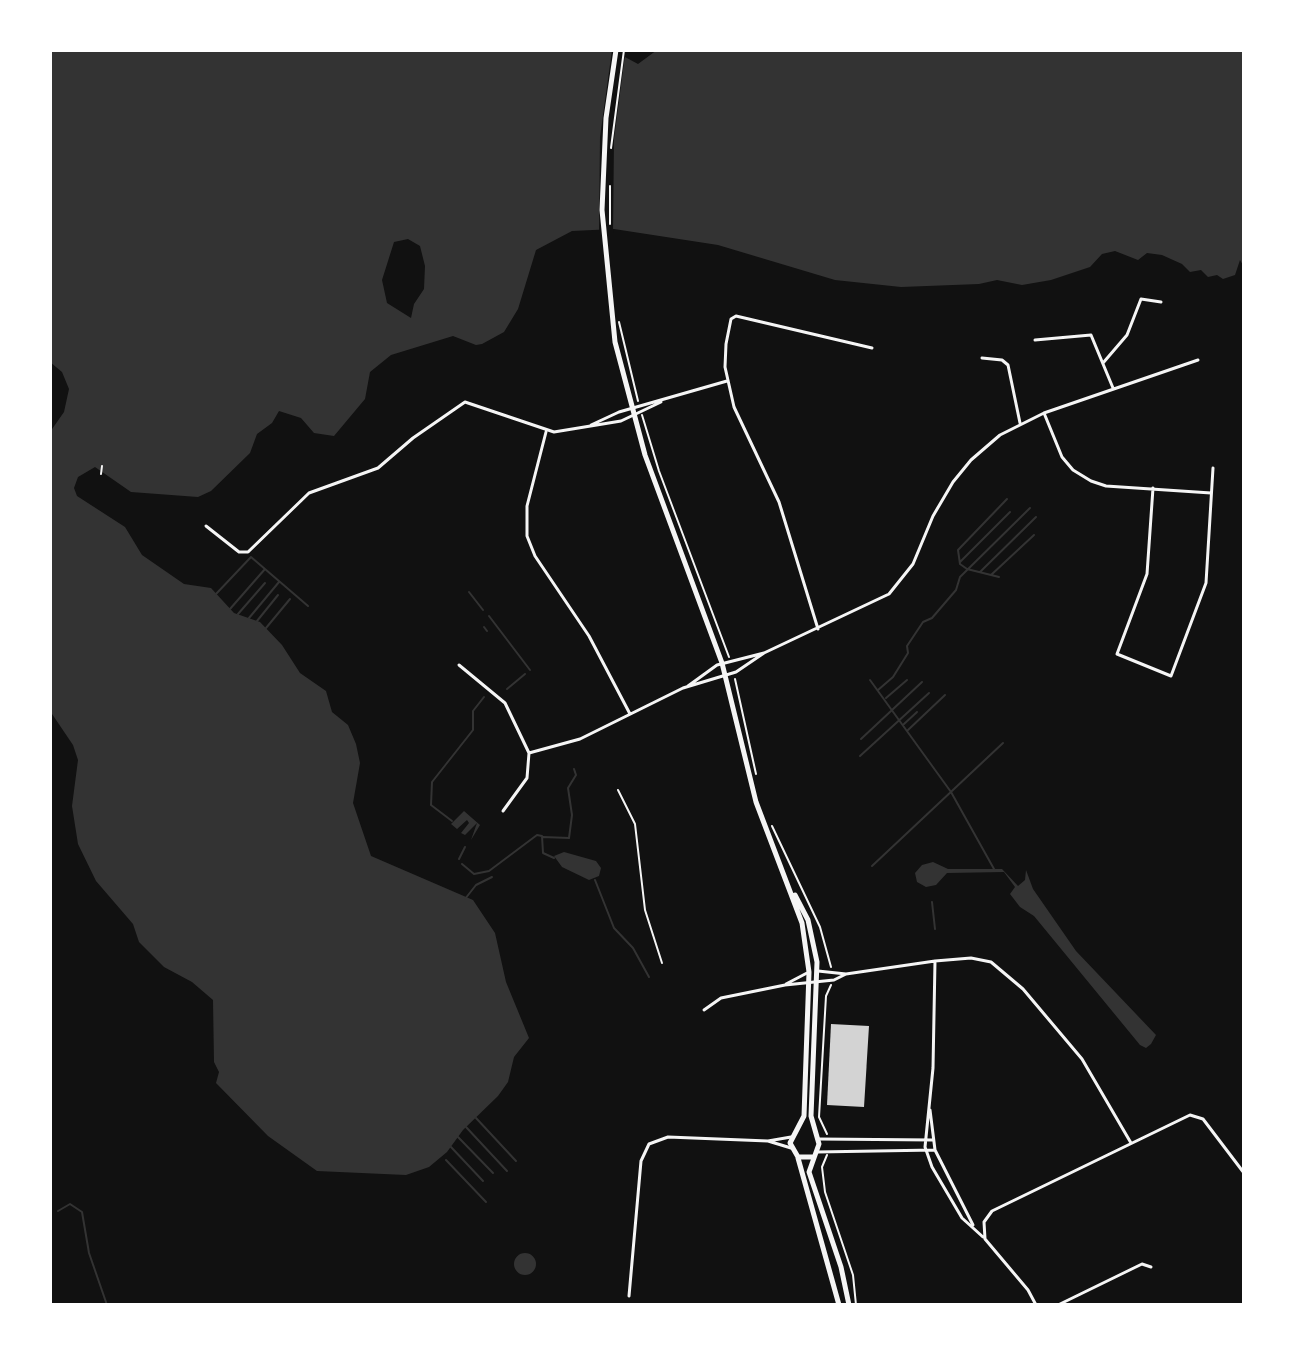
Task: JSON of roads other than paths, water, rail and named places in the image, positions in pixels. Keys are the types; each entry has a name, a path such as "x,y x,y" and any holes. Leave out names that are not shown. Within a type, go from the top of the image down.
{"main road":[{"path":"616,50 606,118 602,178 608,292 615,342 634,417 665,511 726,675 756,802 811,929 818,971 811,1116 818,1139 810,1176 841,1267 849,1305"},
{"path":"792,891 805,939 809,972 804,1116 799,1130 791,1137 791,1148 798,1157 839,1305"},
{"path":"799,1130 814,1132"},
{"path":"798,1157 815,1155"}],"street":[{"path":"1103,363 1127,335 1141,299 1161,302"},
{"path":"818,629 779,502 743,431 728,381 725,351 733,317 872,348"},
{"path":"1035,340 1091,335 1113,388"},
{"path":"982,358 1002,360 1008,365 1020,423"},
{"path":"688,686 726,675 764,653 872,605 898,585 913,564 940,503 963,469 989,444 1020,423 1198,360"},
{"path":"591,425 632,408 728,381"},
{"path":"206,526 239,552 248,552 309,493 378,468 413,438 465,402 475,403 513,421 546,431 634,417 661,402"},
{"path":"1044,413 1058,450 1081,475 1106,486 1211,493"},
{"path":"546,431 527,506 527,536 535,556 589,636 630,714"},
{"path":"1153,488 1147,574 1117,654 1171,676 1206,583 1213,468"},
{"path":"529,753 580,739 688,686 722,663 764,653"},
{"path":"459,665 505,703 529,753 527,778 503,811"},
{"path":"704,1010 721,998 785,985 935,961 975,958 1002,968 1082,1059 1131,1143"},
{"path":"935,961 929,1106 924,1140 926,1151 956,1209 1028,1290 1036,1305"},
{"path":"785,985 809,972 846,974"},
{"path":"929,1106 935,1150 974,1227"},
{"path":"985,1239 984,1222 992,1211 1190,1115 1199,1116 1244,1173"},
{"path":"629,1296 641,1161 649,1144 668,1137 768,1141 791,1137"},
{"path":"818,1139 933,1140"},
{"path":"768,1141 791,1148"},
{"path":"815,1155 935,1150"},
{"path":"1058,1305 1142,1264 1151,1267"}],"lane":[{"path":"618,790 635,824 645,910 662,963"}],"waterway":[{"path":"999,577 967,569 960,564 958,550 1007,499"},
{"path":"878,690 893,677 908,653 907,646 923,622 932,618 956,590 960,577 1030,508"},
{"path":"960,562 1010,512"},
{"path":"980,572 1036,517"},
{"path":"991,575 1034,535"},
{"path":"216,594 251,557 308,606"},
{"path":"230,609 265,569"},
{"path":"249,618 279,582"},
{"path":"238,614 265,583"},
{"path":"469,592 483,610"},
{"path":"257,621 278,595"},
{"path":"266,628 290,599"},
{"path":"489,616 530,670"},
{"path":"484,627 487,631"},
{"path":"507,689 525,674"},
{"path":"870,680 951,792 994,869"},
{"path":"886,698 907,680"},
{"path":"861,739 922,682"},
{"path":"860,756 929,693"},
{"path":"908,730 945,695"},
{"path":"452,821 431,805 432,782 473,730 473,711 484,697"},
{"path":"904,724 917,712"},
{"path":"872,866 1003,743"},
{"path":"543,837 569,838 572,815 568,788 576,775 574,769"},
{"path":"462,864 474,874 489,871 537,835 542,836 543,853 554,858"},
{"path":"459,859 465,847"},
{"path":"465,899 476,885 492,877"},
{"path":"595,880 614,928 633,948 649,977"},
{"path":"932,902 935,929"},
{"path":"476,1118 516,1161"},
{"path":"466,1127 507,1171"},
{"path":"458,1137 493,1173"},
{"path":"451,1147 483,1181"},
{"path":"446,1160 486,1202"},
{"path":"58,1211 70,1204 82,1212 89,1253 107,1305"}]}
